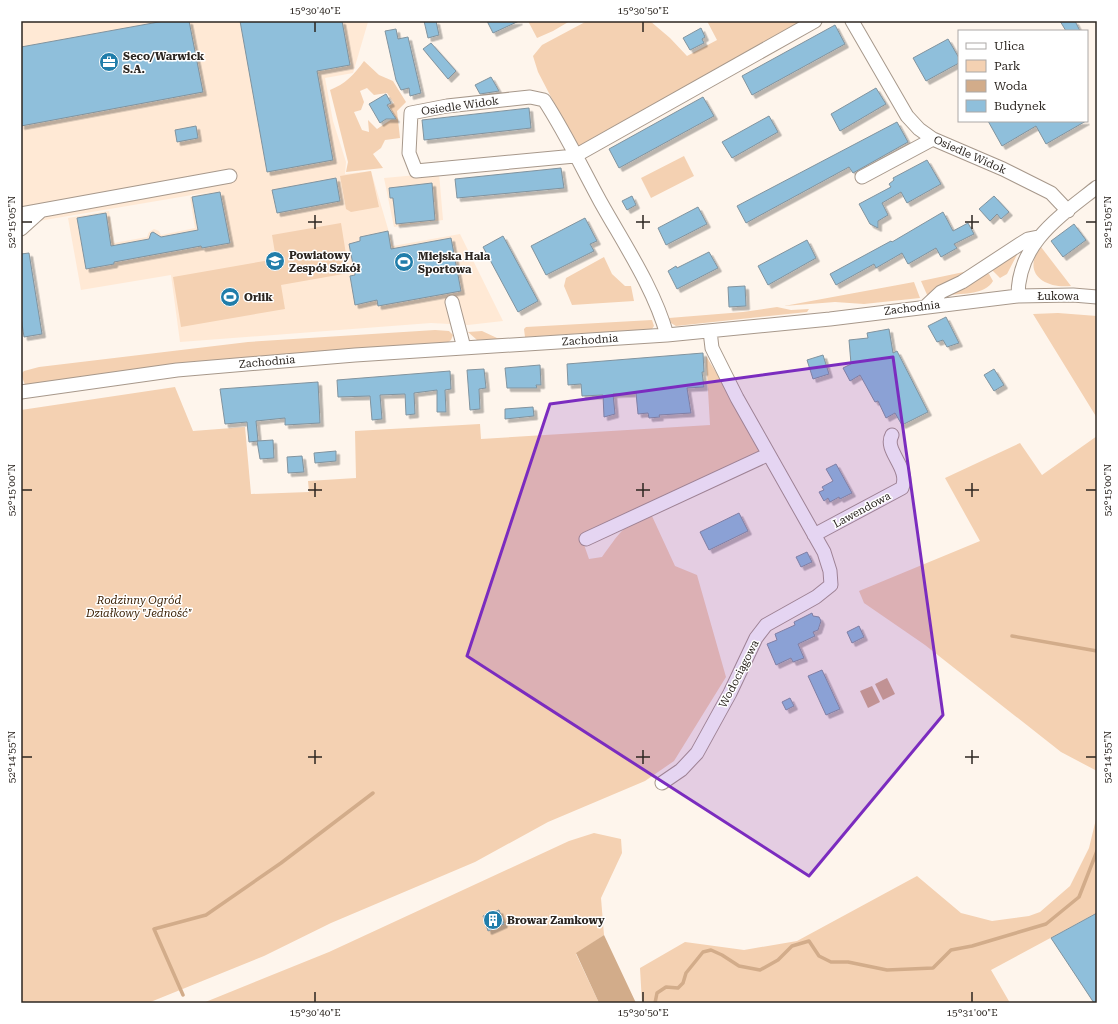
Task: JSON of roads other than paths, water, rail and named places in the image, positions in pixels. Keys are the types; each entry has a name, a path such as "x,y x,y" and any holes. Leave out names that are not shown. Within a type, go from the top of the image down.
{"street":[{"name":"Osiedle Widok","path":"667,335 662,317 644,281 575,156 544,100 533,97 447,106 410,113 410,153 416,171 575,156 815,21"},
{"name":"Osiedle Widok","path":"852,21 907,116 919,129 932,139 1003,169 1051,193 1068,211"},
{"path":"862,177 932,139"},
{"path":"21,214 230,176"},
{"path":"1018,296 1018,281 1021,270 1038,237 1097,187"},
{"path":"21,229 42,210"},
{"path":"925,307 941,292 962,282 1028,239 1038,237"},
{"name":"Łukowa","path":"1018,296 1073,295 1097,297"},
{"name":"Zachodnia","path":"21,392 177,370 464,348 667,335 830,319 1018,296"},
{"path":"452,302 464,348"},
{"name":"Wodociągowa","path":"662,783 681,770 696,753 730,692 756,638 766,625 816,597 831,585 830,571 824,552 767,455 712,348 710,330"},
{"name":"Lawendowa","path":"814,535 902,488 904,476 890,443 892,435"},
{"path":"586,540 767,455"}],"water":[{"path":"887,678 895,694 883,700 875,684"},
{"path":"872,686 880,702 868,708 860,691"},
{"path":"604,935 636,1003 599,1003 576,953"}],"waterway":[{"path":"1012,636 1097,651"},
{"path":"183,995 154,929 206,915 281,863 373,793"},
{"path":"655,1003 657,993 666,987 678,988 683,983 686,973 703,952 711,950 739,966 760,970 778,960 792,946 809,941 819,956 831,962 848,962 887,970 933,968 951,950 972,946 1046,924 1079,897 1097,851"}],"place":[{"name":"Seco/Warwick S.A.","path":"109,62"},
{"name":"Powiatowy Zespół Szkół","path":"275,261"},
{"name":"Miejska Hala Sportowa","path":"404,262"},
{"name":"Orlik","path":"230,297"},
{"name":"Browar Zamkowy","path":"493,920"}],"park label":[{"name":"Rodzinny Ogród Działkowy \"Jedność\"","path":"139,606"}]}
